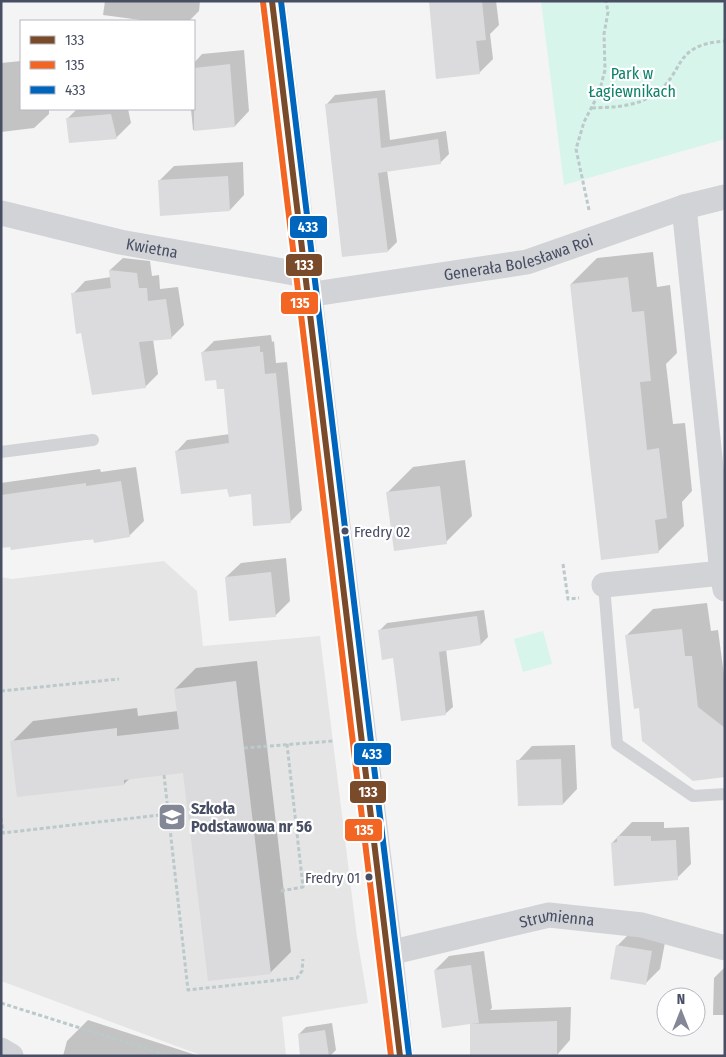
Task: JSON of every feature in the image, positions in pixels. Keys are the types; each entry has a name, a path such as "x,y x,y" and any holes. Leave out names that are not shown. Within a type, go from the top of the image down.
{"street":[{"path":"272,1 400,1056"},
{"name":"Generała Bolesława Roi","path":"306,285 528,262 684,207 725,197"},
{"path":"604,585 724,582 684,207"},
{"name":"Kwietna","path":"1,213 306,285"},
{"name":"Strumienna","path":"389,953 549,914 642,926 725,948"},
{"path":"1,1050 11,1056"}],"lane":[{"path":"1,452 93,440"},
{"path":"604,585 617,744 693,796 725,794"}],"path":[{"path":"595,238 576,149 584,122 599,93 604,70 604,34 608,12 606,1"},
{"path":"592,108 620,107 644,100 657,93 687,53 708,42 725,41"},
{"path":"564,564 568,600 582,598"},
{"path":"1,691 119,679"},
{"path":"244,748 342,740"},
{"path":"281,891 303,887 287,744"},
{"path":"164,775 188,990 296,978 302,971 303,959"},
{"path":"1,818 3,833 168,814"},
{"path":"1,1003 169,1056"}],"shaded area":[{"name":"Szkoła Podstawowa nr 56","path":"164,561 197,591 203,646 320,636 357,937 368,1003 282,1017 286,1056 203,1056 1,981 1,577 12,579"}],"green space":[{"name":"Park w Łagiewnikach","path":"541,1 725,1 725,139 564,185"},
{"path":"543,631 552,664 523,672 514,639"}],"building":[{"path":"429,1 482,1 486,40 476,41 480,74 436,79"},
{"path":"230,64 235,127 194,131 195,68"},
{"path":"377,98 381,148 438,139 441,164 378,173 388,252 342,257 325,104"},
{"path":"111,114 117,139 69,143 66,118"},
{"path":"228,176 230,211 160,216 158,180"},
{"path":"109,270 137,273 139,288 147,288 148,301 166,299 172,339 139,342 146,388 92,395 81,333 76,334 71,293 111,288"},
{"path":"628,277 632,312 644,311 651,381 640,382 647,450 659,448 667,518 655,520 659,553 601,560 570,284"},
{"path":"260,346 260,352 263,352 265,374 276,373 291,523 253,526 251,494 229,497 227,489 181,494 175,451 229,443 224,389 217,389 216,380 205,381 201,352"},
{"path":"121,481 130,537 94,543 93,539 11,550 10,547 1,548 1,495 86,483 86,486"},
{"path":"440,486 447,544 394,551 386,492"},
{"path":"271,572 276,617 229,621 225,577"},
{"path":"477,616 481,645 439,652 446,715 401,721 393,658 382,660 378,630"},
{"path":"682,629 685,656 692,656 698,707 725,728 725,777 693,781 642,741 639,708 634,709 625,635"},
{"path":"236,681 271,974 208,981 183,773 124,780 124,785 17,797 10,741 117,728 117,736 179,729 174,689"},
{"path":"561,759 563,805 518,806 516,760"},
{"path":"617,836 651,836 651,841 676,840 678,880 614,886 611,843 617,842"},
{"path":"616,945 652,951 646,985 610,979"},
{"path":"471,965 479,1023 471,1024 557,1021 557,1056 470,1056 470,1024 442,1028 434,970"},
{"path":"325,1030 329,1056 300,1056 298,1034"}],"transit line":[{"name":"133","path":"272,1 400,1056"},
{"name":"433","path":"281,1 409,1055"},
{"name":"135","path":"263,2 391,1056"}],"place":[{"name":"Fredry 02","path":"345,531"},
{"name":"Szkoła Podstawowa nr 56","path":"172,817"},
{"name":"Fredry 01","path":"369,877"}]}
